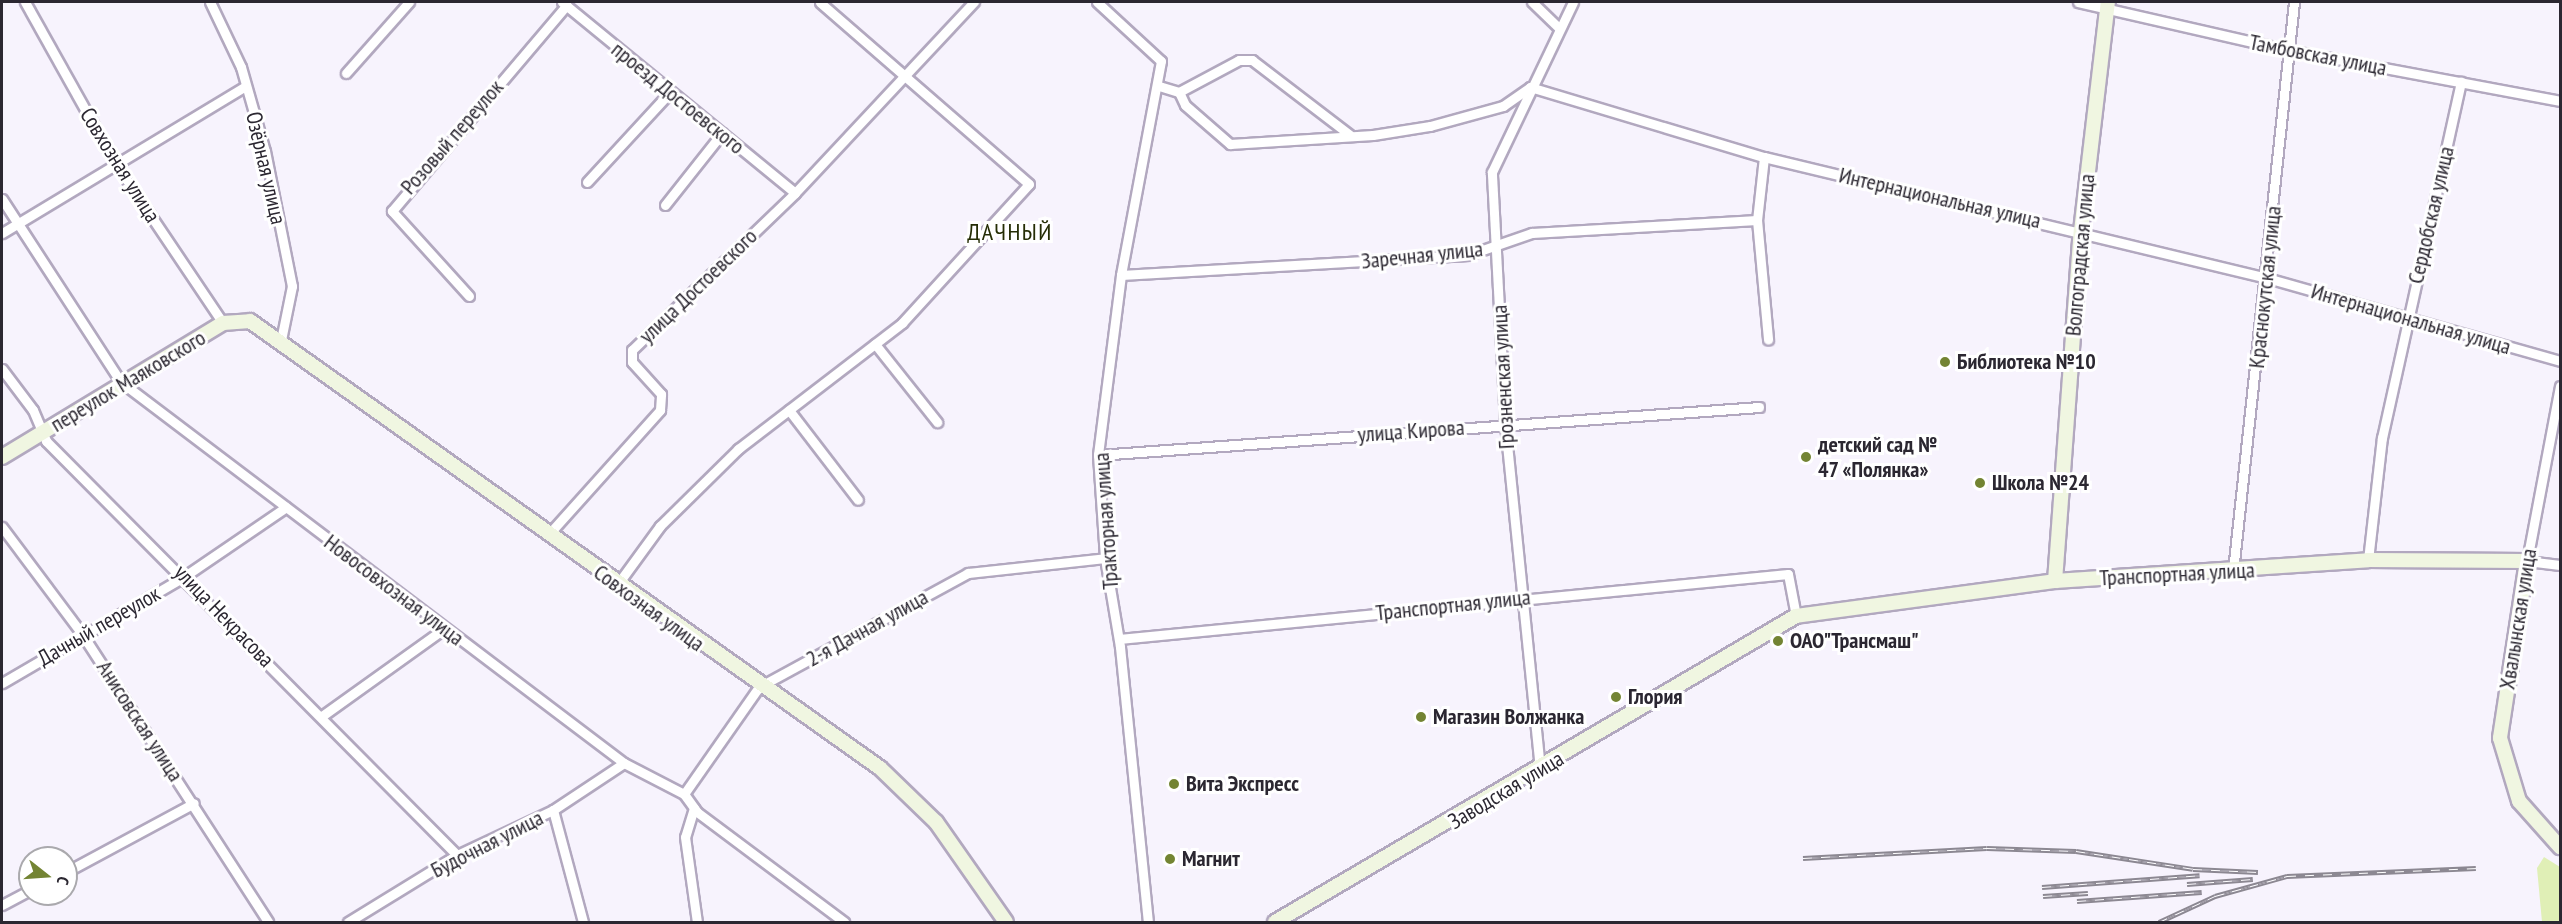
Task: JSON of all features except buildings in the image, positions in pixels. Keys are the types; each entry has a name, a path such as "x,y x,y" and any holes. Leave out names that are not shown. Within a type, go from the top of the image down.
{"street":[{"name":"Совхозная улица","path":"25,2 114,161 224,323"},
{"name":"Озёрная улица","path":"210,2 244,87 265,151 292,285 281,340"},
{"path":"346,74 409,2"},
{"path":"617,585 660,526 738,449 875,344 958,266 1029,184 820,2"},
{"name":"улица Достоевского","path":"549,535 660,410 661,394 632,362 632,350 795,193 902,72 974,2"},
{"name":"Тракторная улица","path":"1096,2 1161,61 1160,86 1121,275 1098,455 1105,558 1119,639 1148,922"},
{"path":"1533,2 1558,27"},
{"name":"Грозненская улица","path":"1540,769 1520,598 1505,423 1492,172 1558,27 1573,2"},
{"name":"Тамбовская улица","path":"2078,2 2107,5 2288,50 2560,101"},
{"name":"Краснокутская улица","path":"2233,571 2268,278 2294,2"},
{"name":"проезд Достоевского","path":"565,3 795,193"},
{"name":"Розовый переулок","path":"469,296 392,211 565,3"},
{"name":"Волгоградская улица","path":"2055,581 2081,231 2107,5"},
{"path":"1160,86 1179,92 1239,60 1252,60 1350,135"},
{"name":"Сердобская улица","path":"2368,560 2372,498 2408,318 2461,82"},
{"path":"2,233 114,161 244,87"},
{"path":"1179,92 1185,105 1230,144 1350,135 1467,117 1503,106 1530,87"},
{"name":"Интернациональная улица","path":"1530,87 1764,157 2081,231 2268,278 2560,361"},
{"path":"587,182 670,92"},
{"path":"665,205 722,133"},
{"path":"1764,157 1757,220 1768,339"},
{"name":"Новосовхозная улица","path":"2,199 121,382 624,764 684,794 694,808 844,922"},
{"name":"Заречная улица","path":"1121,275 1456,255 1496,247 1532,233 1757,220"},
{"name":"переулок Маяковского","path":"2,457 42,434 121,382 224,323 241,320 258,326"},
{"name":"Совхозная улица","path":"258,326 281,340 759,687 817,722 913,795 1006,922"},
{"path":"875,344 937,422"},
{"name":"улица Некрасова","path":"2,369 33,410 42,434 185,576 457,855"},
{"name":"Хвалынская улица","path":"2555,844 2519,801 2500,738 2527,561 2560,387"},
{"name":"улица Кирова","path":"1098,455 1505,423 1759,407"},
{"path":"789,410 858,500"},
{"name":"Дачный переулок","path":"2,683 82,634 185,576 286,507"},
{"name":"Анисовская улица","path":"2,527 82,634 194,803 268,922"},
{"name":"2-я Дачная улица","path":"684,794 759,687 968,573 1105,558"},
{"name":"Транспортная улица","path":"1119,639 1520,598 1788,574 1796,616 2055,581 2233,571 2368,560 2527,561 2560,565"},
{"name":"Заводская улица","path":"1275,922 1540,769 1796,616"},
{"path":"322,716 445,628"},
{"name":"Будочная улица","path":"348,922 457,855 553,810 624,764"},
{"path":"78,866 194,803"},
{"path":"694,808 685,837 697,922"},
{"path":"553,810 583,922"},
{"path":"2,904 18,896"}],"green space":[{"path":"2544,857 2560,867 2560,922 2542,922 2537,868"}],"railway":[{"path":"1803,858 1987,848 2076,851 2193,869 2258,872"},
{"path":"2159,922 2215,896 2287,876 2476,868"},
{"path":"2042,887 2200,875"},
{"path":"2187,884 2253,879"},
{"path":"2077,901 2202,892"},
{"path":"2043,896 2088,893"}],"place":[{"name":"Библиотека №10","path":"1945,362"},
{"name":"детский сад № 47 «Полянка»","path":"1806,457"},
{"name":"Школа №24","path":"1980,483"},
{"name":"ОАО\"Трансмаш\"","path":"1778,641"},
{"name":"Глория","path":"1616,697"},
{"name":"Магазин Волжанка","path":"1421,717"},
{"name":"Вита Экспресс","path":"1174,784"},
{"name":"Магнит","path":"1170,859"}],"district":[{"name":"ДАЧНЫЙ","path":"1010,232"}]}
